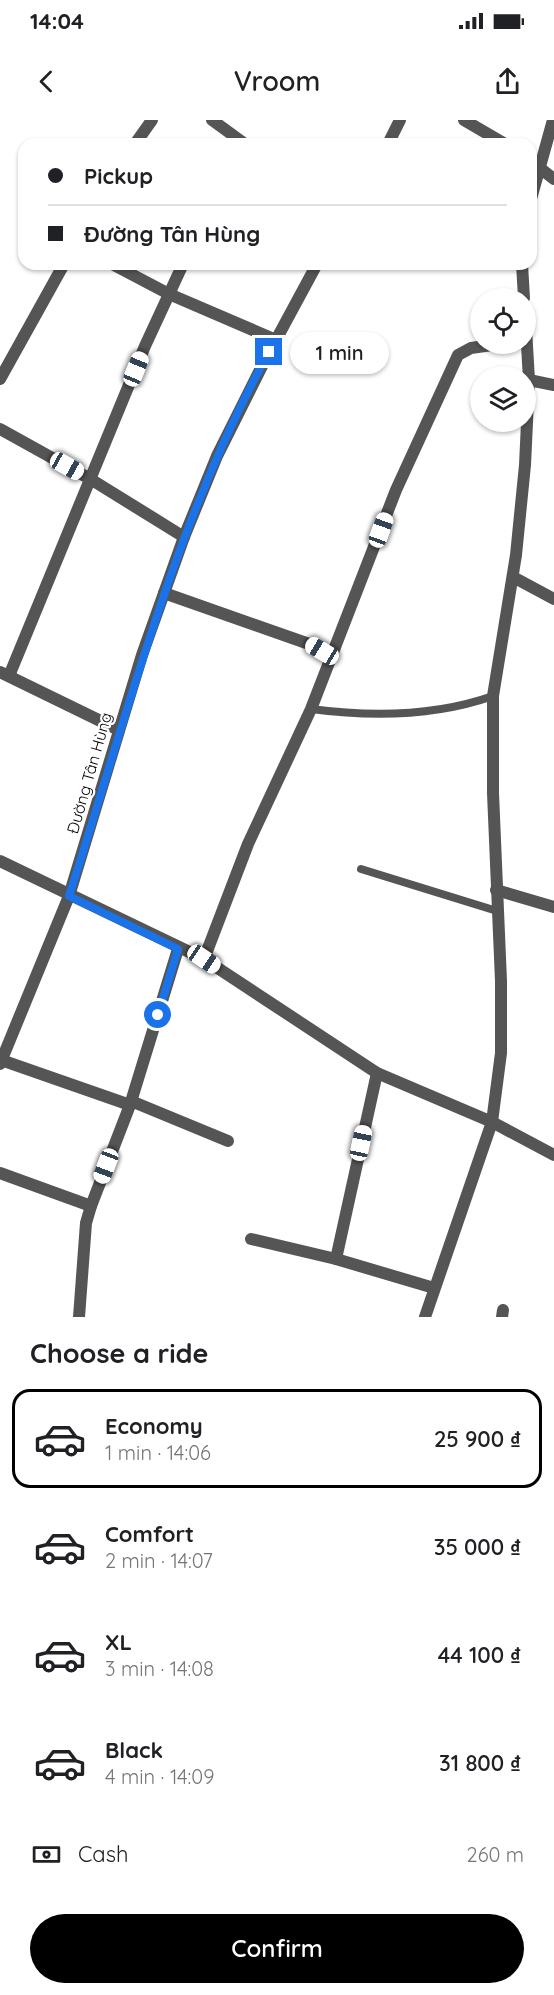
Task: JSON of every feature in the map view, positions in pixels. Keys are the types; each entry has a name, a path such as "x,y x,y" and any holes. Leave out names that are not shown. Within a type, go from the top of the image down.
{"street":[{"path":"139,138 152,120"},
{"path":"212,120 237,138"},
{"path":"391,138 400,120"},
{"path":"464,120 495,138"},
{"path":"537,159 553,120"},
{"path":"537,166 554,179"},
{"path":"0,379 61,270"},
{"path":"123,270 169,294 276,340"},
{"path":"119,730 4,674 92,480 180,270"},
{"name":"Đường Tân Hùng","path":"1,1062 69,896 98,809 119,730 184,537 218,456 314,270"},
{"path":"522,270 523,288"},
{"path":"204,959 248,844 311,709 332,658 396,490 458,354 470,348"},
{"path":"536,381 554,385"},
{"path":"0,429 92,480 184,537"},
{"path":"425,1317 492,1122 501,1053 493,696 513,577 522,496 526,432"},
{"path":"513,577 554,599"},
{"path":"164,593 312,645 332,658"},
{"path":"0,861 178,949 204,959 377,1073 492,1122 554,1155"},
{"path":"496,890 554,907"},
{"path":"79,1317 86,1223 130,1103 178,949"},
{"path":"1,1062 130,1103 228,1141"},
{"path":"336,1259 377,1073"},
{"path":"0,1173 91,1206"},
{"path":"251,1239 336,1259 434,1288"}],"lane":[{"path":"311,709 370,715 463,705 493,696"},
{"path":"361,869 497,911"}],"route":[{"path":"158,1015 178,949 69,896 98,809 142,655 184,537 218,456 269,352"}]}
